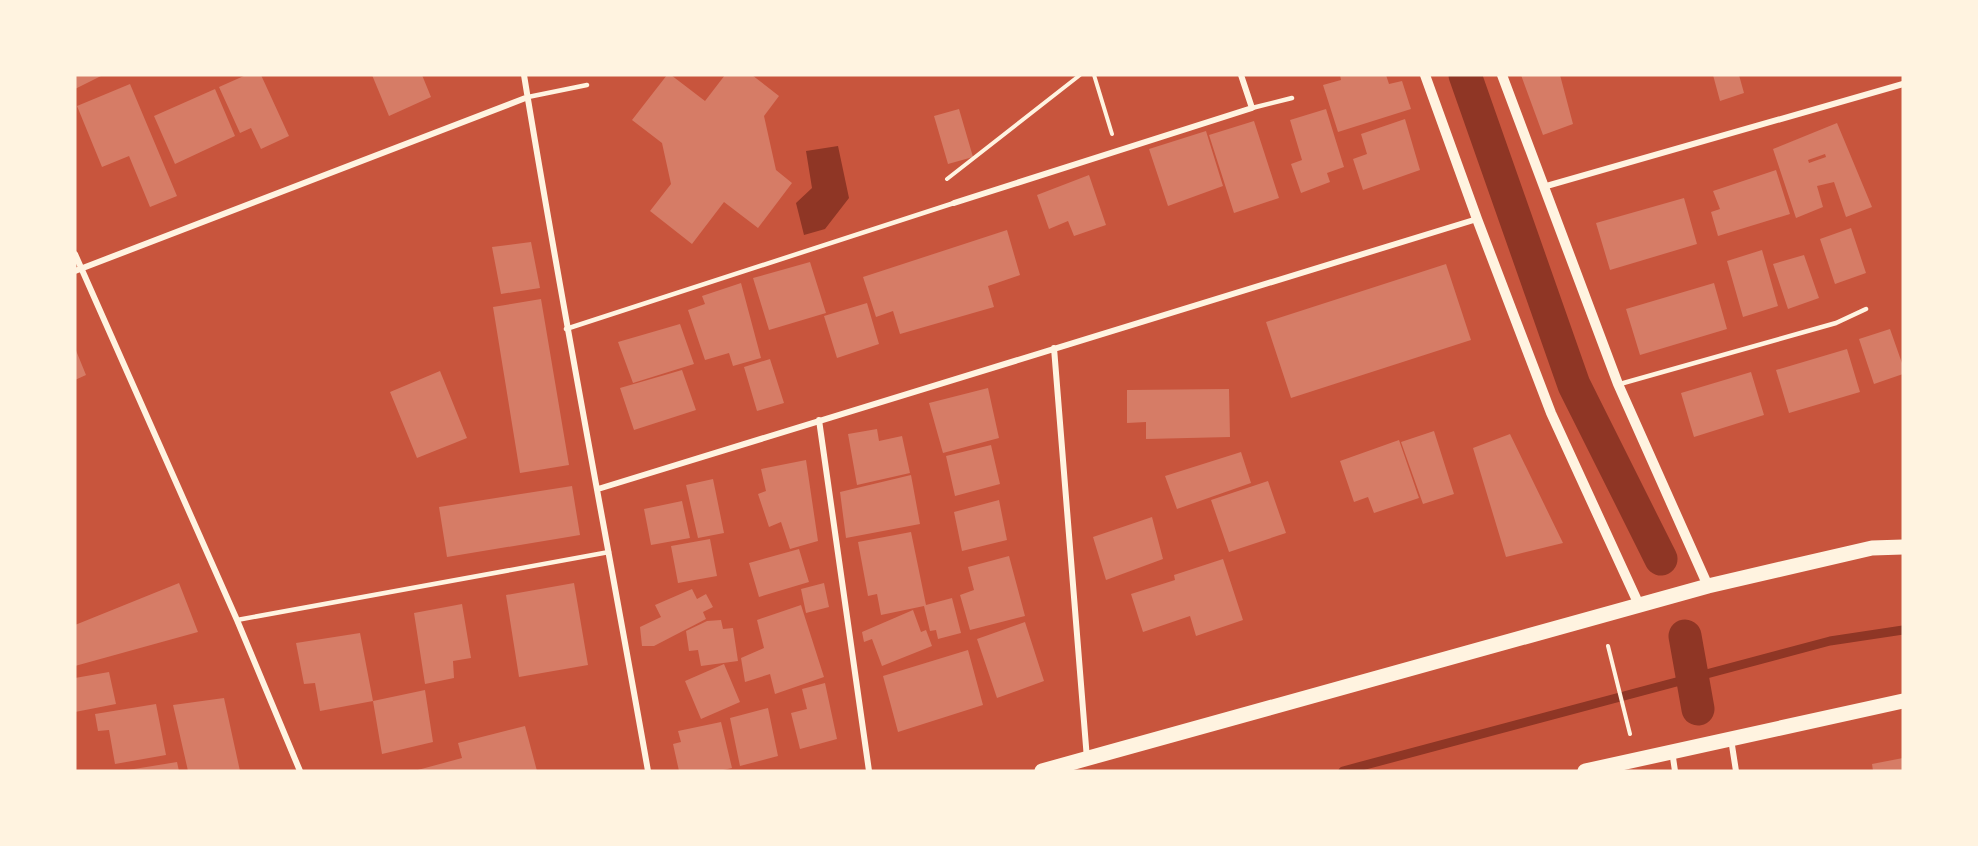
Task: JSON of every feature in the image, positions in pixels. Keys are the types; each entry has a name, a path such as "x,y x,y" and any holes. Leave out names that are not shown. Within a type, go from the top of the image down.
{"main road":[{"path":"1042,771 1640,607 1708,586 1903,539"},
{"path":"1872,548 1903,547"},
{"path":"1585,771 1903,701"}],"street":[{"path":"525,75 566,329 598,489 648,771"},
{"path":"954,203 1252,108 1241,75"},
{"path":"1425,75 1551,413 1640,607"},
{"path":"1502,75 1618,384 1708,586"},
{"path":"1543,188 1903,84"},
{"path":"78,270 528,97"},
{"path":"598,489 1477,219"},
{"path":"75,255 78,270 237,620 300,771"},
{"path":"1054,348 1087,760"},
{"path":"819,420 869,771"},
{"path":"1731,738 1736,771"},
{"path":"1672,751 1675,771"}],"lane":[{"path":"528,97 587,85"},
{"path":"1252,108 1292,98"},
{"path":"566,329 954,203"},
{"path":"1618,384 1836,323 1866,309"},
{"path":"237,620 609,552"}],"path":[{"path":"946,178 1080,75"},
{"path":"1094,75 1112,135"},
{"path":"1608,646 1630,734"}],"shaded area":[{"path":"838,146 849,198 825,229 804,235 796,203 812,188 806,151"}],"building":[{"path":"75,75 103,75 75,89"},
{"path":"246,75 261,75 289,136 261,149 251,128 240,133 219,87"},
{"path":"372,75 422,75 431,97 389,116"},
{"path":"667,75 671,75 705,101 725,75 752,75 779,96 764,116 776,170 792,183 758,228 724,202 692,244 650,211 671,184 662,143 632,120"},
{"path":"1340,75 1386,75 1389,84 1402,81 1411,109 1338,132 1323,85 1341,80"},
{"path":"1521,75 1560,75 1573,124 1543,135"},
{"path":"1713,75 1739,75 1744,93 1720,101"},
{"path":"130,84 177,196 150,207 129,156 102,167 77,106"},
{"path":"215,89 235,136 175,164 154,116"},
{"path":"959,109 973,157 948,164 934,116"},
{"path":"1326,109 1344,167 1327,173 1330,182 1301,193 1291,164 1302,160 1290,120"},
{"path":"1405,119 1420,170 1363,190 1353,159 1367,154 1361,134"},
{"path":"1254,121 1279,198 1234,213 1209,135"},
{"path":"1837,123 1872,207 1846,217 1834,182 1817,186 1823,207 1796,218 1773,149","holes":["1825,154 1826,157 1809,163 1808,160"]},
{"path":"1206,131 1223,186 1168,206 1149,149"},
{"path":"1776,170 1790,214 1718,236 1711,212 1720,209 1713,191"},
{"path":"1089,175 1106,225 1074,236 1068,221 1049,229 1037,195"},
{"path":"1684,198 1697,244 1610,270 1596,223"},
{"path":"1851,228 1866,273 1835,284 1820,239"},
{"path":"1007,230 1020,275 988,286 994,307 900,334 893,311 876,317 863,277"},
{"path":"531,242 540,288 501,294 492,247"},
{"path":"1762,250 1778,306 1743,317 1727,261"},
{"path":"1804,255 1819,298 1788,309 1773,264"},
{"path":"810,262 826,313 769,330 753,278"},
{"path":"1446,264 1471,340 1291,398 1266,322"},
{"path":"741,283 761,358 733,366 729,353 705,360 688,310 705,304 702,296"},
{"path":"1714,283 1727,329 1640,355 1626,309"},
{"path":"541,299 569,465 520,473 493,307"},
{"path":"867,303 879,344 837,358 824,316"},
{"path":"680,324 694,364 633,383 618,342"},
{"path":"1890,329 1903,366 1903,374 1874,384 1859,339"},
{"path":"75,348 86,375 75,380"},
{"path":"1847,349 1860,392 1789,413 1776,370"},
{"path":"770,359 784,403 757,411 744,367"},
{"path":"682,370 696,410 634,430 620,388"},
{"path":"440,371 467,438 417,458 390,392"},
{"path":"1751,372 1764,415 1694,437 1681,393"},
{"path":"988,388 999,438 943,453 929,403"},
{"path":"1229,389 1230,437 1146,439 1146,422 1127,423 1127,390"},
{"path":"877,429 879,441 902,436 910,473 857,485 848,434"},
{"path":"1434,431 1454,494 1423,504 1401,442"},
{"path":"1510,434 1563,543 1506,557 1473,448"},
{"path":"1399,440 1419,498 1374,513 1368,497 1354,502 1340,461"},
{"path":"991,445 1000,484 955,496 946,456"},
{"path":"1241,452 1251,483 1177,509 1165,476"},
{"path":"806,460 818,541 790,549 781,522 769,527 758,494 766,491 761,469"},
{"path":"911,475 920,524 846,538 840,492"},
{"path":"713,479 724,533 698,538 686,485"},
{"path":"1268,481 1286,533 1229,552 1211,500"},
{"path":"572,486 580,535 447,557 439,507"},
{"path":"999,500 1007,540 962,551 954,512"},
{"path":"682,501 690,538 651,545 644,509"},
{"path":"1152,517 1163,559 1106,580 1093,537"},
{"path":"911,532 926,605 952,598 961,633 938,639 936,630 930,631 924,606 881,615 877,594 868,596 858,542"},
{"path":"710,539 717,576 678,583 671,546"},
{"path":"799,549 809,582 759,597 749,563"},
{"path":"1009,556 1025,616 970,630 960,595 974,590 968,567"},
{"path":"1223,559 1243,620 1196,636 1190,616 1143,632 1131,594 1175,580 1174,575"},
{"path":"179,583 198,632 75,666 75,625"},
{"path":"574,583 588,665 519,677 506,595"},
{"path":"824,583 829,607 806,613 801,589"},
{"path":"692,589 697,599 706,594 713,607 703,612 706,619 654,646 642,646 640,627 661,617 655,605"},
{"path":"462,604 471,658 453,661 454,678 425,684 414,613"},
{"path":"801,605 824,677 775,694 770,674 745,682 741,658 764,648 757,620"},
{"path":"913,610 921,632 926,630 932,646 882,666 872,639 864,642 862,632"},
{"path":"721,620 723,629 733,628 738,661 701,666 698,650 689,651 686,631 707,621"},
{"path":"1025,622 1044,681 997,698 977,639"},
{"path":"360,633 373,701 320,711 315,683 304,684 296,643"},
{"path":"968,650 983,705 898,732 883,676"},
{"path":"724,664 740,702 701,719 685,681"},
{"path":"109,672 116,704 75,712 75,678"},
{"path":"825,683 837,739 800,749 791,713 807,709 802,689"},
{"path":"425,690 433,742 382,754 373,701"},
{"path":"224,698 240,771 188,771 173,705"},
{"path":"156,704 166,755 115,764 109,730 98,731 95,714"},
{"path":"768,708 778,756 740,766 730,718"},
{"path":"721,722 732,768 719,771 679,771 673,744 681,742 678,731"},
{"path":"525,726 537,771 414,771 462,758 458,743"},
{"path":"1903,758 1903,771 1873,771 1872,764"},
{"path":"177,762 179,771 128,771 128,770"}],"waterway":[{"path":"1465,75 1574,385 1661,559"},
{"path":"1343,771 1830,641 1903,630"},
{"path":"1685,636 1698,709"}]}
